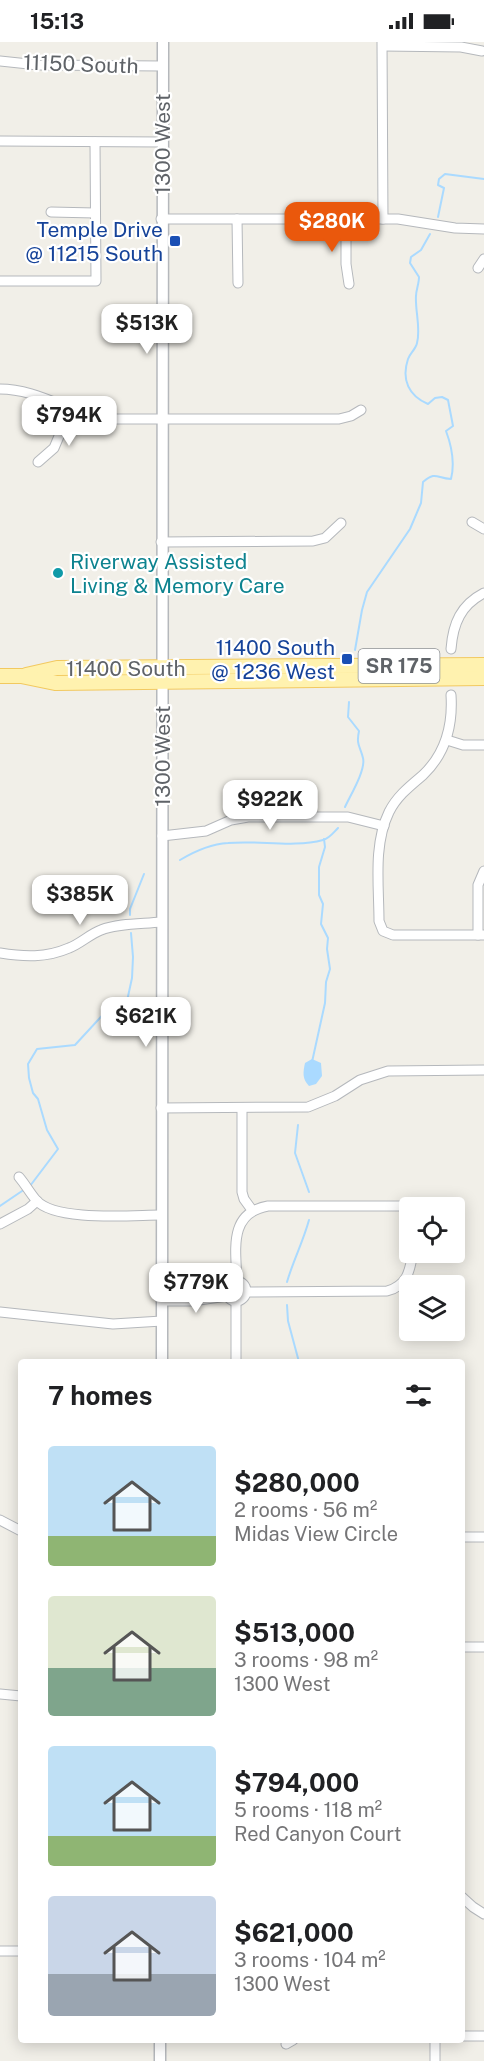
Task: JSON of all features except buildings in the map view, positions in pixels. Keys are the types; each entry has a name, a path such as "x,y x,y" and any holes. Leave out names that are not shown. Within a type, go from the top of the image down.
{"main road":[{"name":"11400 South","path":"21,676 57,668 484,665"},
{"name":"11400 South","path":"0,676 21,676 56,683 484,678"}],"street":[{"name":"1300 West","path":"162,1359 160,1215 163,42"},
{"path":"383,219 382,44 461,47 482,51"},
{"name":"11150 South","path":"0,61 47,65 162,66"},
{"path":"0,141 162,142"},
{"path":"0,281 96,281 95,141"},
{"path":"51,212 95,213"},
{"path":"161,219 383,219 410,220 455,228 484,229"},
{"path":"237,219 238,283"},
{"path":"346,219 346,264 349,284"},
{"path":"478,268 484,259"},
{"path":"0,389 45,396 89,415 108,419 339,418 351,416 361,410"},
{"path":"38,462 54,448 71,408"},
{"path":"472,522 484,530"},
{"path":"161,542 313,541 325,538 341,523"},
{"path":"451,649 454,624 460,613 484,593"},
{"path":"451,695 452,718 447,740 434,764 394,803 384,826 379,854 379,921 383,931 393,935 481,935 478,885 484,871"},
{"path":"447,740 463,745 484,745"},
{"path":"162,836 206,831 231,820 248,817 348,818 384,826"},
{"path":"0,953 24,957 47,955 70,948 101,930 161,922"},
{"path":"161,1108 308,1107 335,1096 360,1080 388,1071 484,1070"},
{"path":"242,1108 242,1192 252,1210"},
{"path":"19,1177 34,1197 70,1215 160,1215"},
{"path":"0,1224 28,1209 34,1197"},
{"path":"237,1281 237,1230 245,1215 252,1210 268,1206 399,1206"},
{"path":"246,1292 387,1291 399,1286 407,1277 410,1263"},
{"path":"227,1291 230,1282 237,1281 245,1286 244,1298 236,1301"},
{"path":"162,1296 192,1291 227,1291 236,1301 236,1359"},
{"path":"0,1312 113,1324 162,1321"},
{"path":"0,1520 18,1529"},
{"path":"465,1537 484,1537"},
{"path":"465,1647 484,1647"},
{"path":"0,1694 18,1696"},
{"path":"465,1899 484,1914"},
{"path":"0,1952 18,1952"},
{"path":"465,2036 484,2036"},
{"path":"160,2043 160,2061"},
{"path":"435,2043 435,2061"}],"water":[{"path":"312,1059 321,1063 322,1076 316,1084 309,1086 304,1078 304,1069 305,1063"}],"waterway":[{"path":"438,217 444,188 438,185 439,179 445,174 484,179"},
{"path":"355,650 367,592 410,529 421,503 423,482 434,476 451,479 452,455 446,431 453,426 448,400 442,397 435,398 428,404 421,401 411,392 406,380 408,359 418,337 416,294 419,277 410,263 411,257 421,250 430,234"},
{"path":"345,807 360,776 363,763 358,743 359,731 348,717 349,702"},
{"path":"180,860 203,849 222,844 240,842 288,844 323,840 330,837 338,828"},
{"path":"312,1062 330,969 328,938 321,924 323,904 319,895 319,867 325,847 324,839"},
{"path":"130,915 130,909 144,874"},
{"path":"30,1186 58,1149 47,1130 38,1099 33,1093 28,1064 37,1049 75,1045 110,1007 127,1001 132,978 131,933"},
{"path":"298,1125 295,1153 309,1192"},
{"path":"0,1206 25,1189"},
{"path":"287,1282 309,1220"},
{"path":"287,1305 288,1321 298,1359"}],"place":[{"name":"Temple Drive @ 11215 South","path":"175,241"},
{"name":"Riverway Assisted Living & Memory Care","path":"58,573"},
{"name":"11400 South @ 1236 West","path":"347,659"}]}
